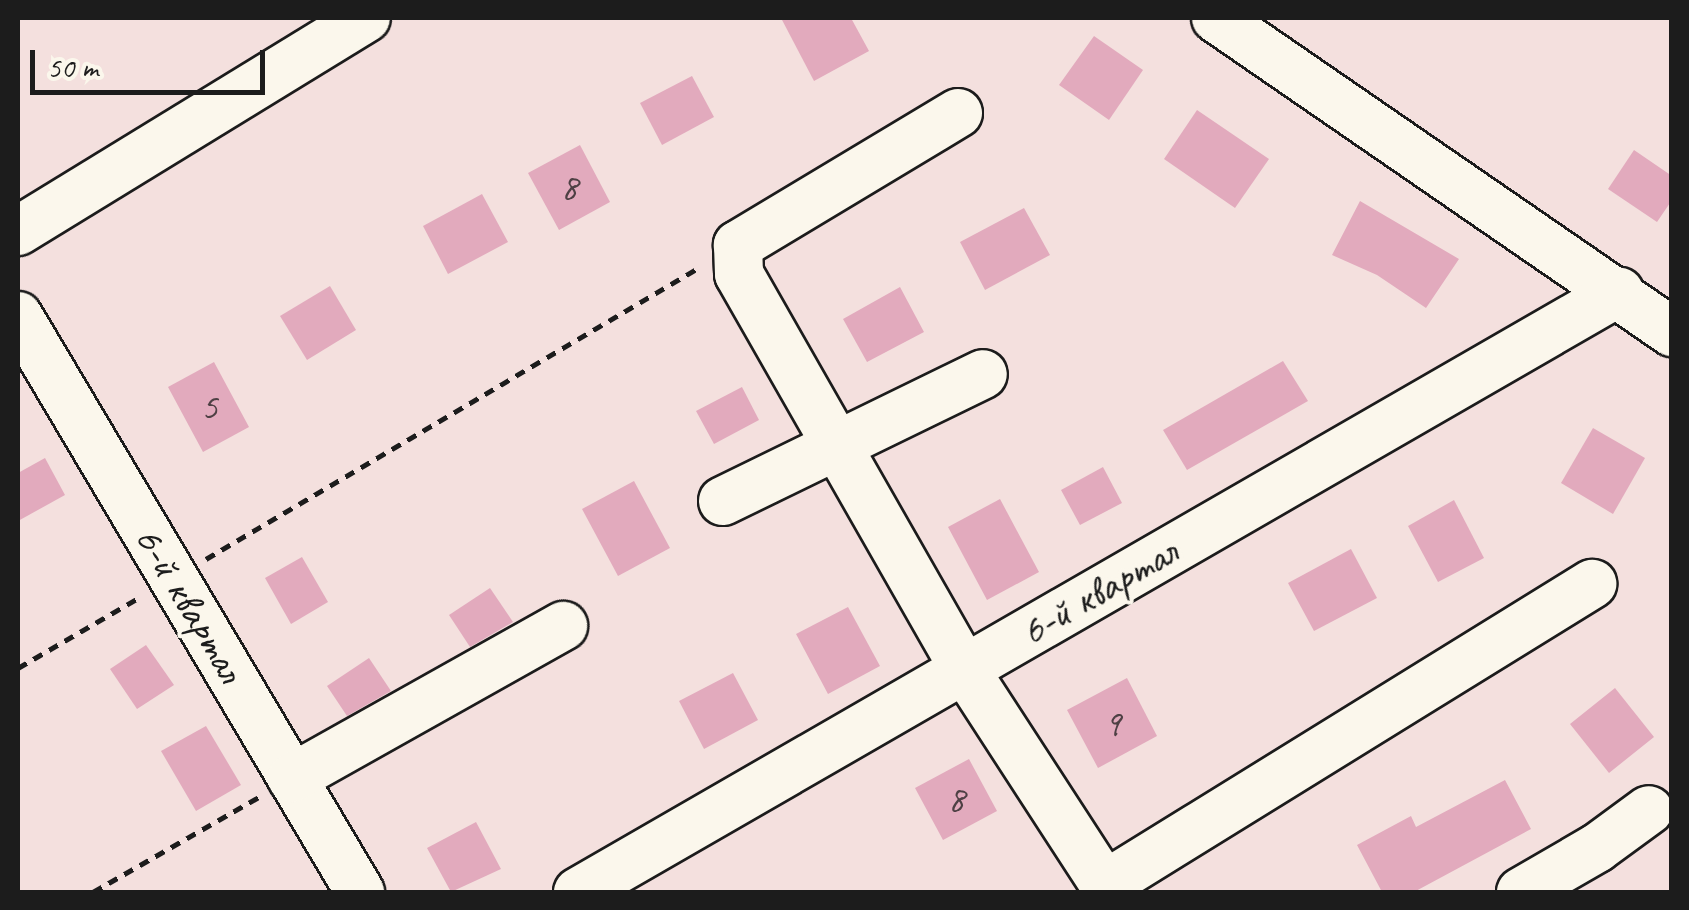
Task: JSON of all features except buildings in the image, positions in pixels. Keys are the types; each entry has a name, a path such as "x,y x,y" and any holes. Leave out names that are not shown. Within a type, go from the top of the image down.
{"street":[{"path":"18,231 366,18"},
{"path":"1216,18 1620,292 1672,332"},
{"path":"958,113 738,246 739,274 964,670 1107,889 1592,584"},
{"name":"6-й квартал","path":"578,892 1620,292"},
{"name":"6-й квартал","path":"18,316 360,892"},
{"path":"724,501 983,374"},
{"path":"292,778 563,626"},
{"path":"1521,892 1597,848 1649,810"}],"path":[{"path":"18,668 709,262 739,274"},
{"path":"93,892 292,778"}]}
